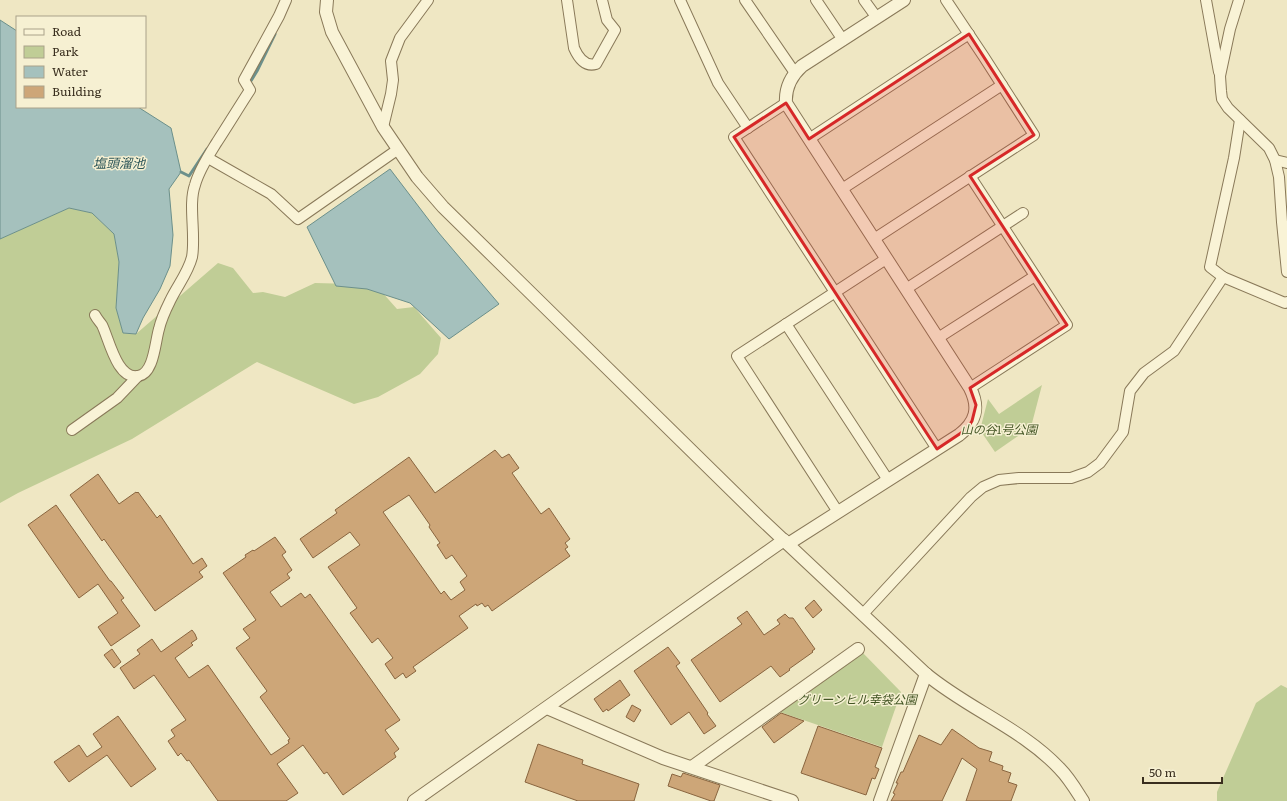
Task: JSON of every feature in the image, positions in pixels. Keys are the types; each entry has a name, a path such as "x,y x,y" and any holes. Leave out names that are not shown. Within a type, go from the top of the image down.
{"street":[{"path":"72,430 117,398 150,366 159,328 170,301 186,272 192,257 194,185 208,158 250,90 244,80 279,16 286,0"},
{"path":"327,0 326,12 332,32 383,127 397,150 417,177 443,207 786,542 926,674 944,689 1029,741 1061,769 1083,801"},
{"path":"383,127 393,80 391,61 400,38 428,0"},
{"path":"566,0 574,48 577,55 586,64 591,65 596,64 614,30 607,20 602,0"},
{"path":"680,0 718,83 748,128"},
{"path":"746,0 794,73"},
{"path":"816,0 843,40"},
{"path":"864,0 877,18"},
{"path":"414,801 786,542 838,512 937,449 967,429 972,421 975,414 976,399 970,388 786,103 786,95 790,81 794,73 802,66 904,0"},
{"path":"874,239 1034,135 946,0"},
{"path":"1206,0 1220,76 1222,99 1228,108 1269,148 1275,160 1279,177 1287,272"},
{"path":"1220,76 1230,29 1239,0"},
{"path":"809,139 969,34"},
{"path":"842,189 1002,85"},
{"path":"786,103 734,137 937,449"},
{"path":"1240,120 1234,158 1210,267 1223,277 1287,302"},
{"path":"208,158 271,194 298,219 397,150"},
{"path":"1275,160 1287,163"},
{"path":"970,176 1067,325 970,388"},
{"path":"906,289 1023,213"},
{"path":"838,512 737,356 886,259"},
{"path":"938,338 1035,276"},
{"path":"863,614 971,497 983,487 999,480 1019,478 1071,478 1088,472 1100,463 1123,432 1130,391 1144,373 1174,351 1223,277"},
{"path":"95,315 102,325 110,348 119,366 131,376 138,376"},
{"path":"786,324 888,480"},
{"path":"692,767 858,649"},
{"path":"880,801 926,674"},
{"path":"547,708 663,758 792,801"}],"highlighted area":[{"path":"969,34 1034,135 970,176 1067,325 970,388 976,405 972,421 967,429 937,449 734,137 786,103 809,139"}],"green space":[{"path":"69,208 92,213 114,234 119,262 116,308 123,333 136,334 218,263 233,268 253,293 263,292 285,297 315,283 353,284 381,291 397,309 414,307 441,338 438,354 420,374 378,397 354,404 257,362 132,439 0,503 0,239"},
{"name":"山の谷1号公園","path":"1042,385 1031,427 995,452 980,430 988,399 999,414"},
{"name":"グリーンヒル幸袋公園","path":"861,651 901,692 882,747 777,711"},
{"path":"1281,685 1287,688 1287,801 1217,801 1217,792 1256,703"}],"water":[{"name":"塩頭溜池","path":"0,20 16,30 16,108 140,108 171,128 181,172 169,189 173,235 170,266 160,289 143,318 136,334 123,333 116,308 119,262 114,234 92,213 69,208 0,239"},
{"path":"390,169 438,232 499,304 449,339 410,303 367,289 336,286 307,227"}],"building":[{"path":"495,450 502,458 509,454 519,468 512,473 541,514 549,508 570,539 565,543 568,547 565,549 570,556 492,611 488,605 485,607 482,603 477,606 476,604 459,616 468,628 413,667 416,671 406,678 403,673 395,679 385,664 393,658 378,638 372,643 350,613 357,608 328,567 360,545 350,532 313,558 300,539 337,513 335,510 409,457 435,493","holes":["409,495 430,525 429,527 440,543 437,545 446,559 452,555 467,576 460,582 465,590 451,600 444,591 441,594 383,512"]},
{"path":"98,474 119,504 138,492 157,518 160,515 193,564 202,558 207,566 199,572 203,577 155,611 104,539 102,541 70,495"},
{"path":"56,505 110,581 124,598 121,600 140,626 111,646 98,627 118,613 98,584 79,598 28,525"},
{"path":"275,537 286,552 282,555 292,570 287,574 290,578 270,592 281,607 301,593 305,598 310,594 400,720 385,730 399,749 394,753 396,757 343,795 327,772 324,774 303,745 277,764 298,793 286,801 218,801 189,760 187,761 181,753 178,756 168,741 175,736 171,730 186,720 154,675 134,689 120,668 140,654 137,650 152,639 161,652 192,630 197,639 191,643 193,645 175,658 189,678 208,665 271,755 289,743 288,740 290,739 260,697 267,691 236,648 250,638 243,629 256,620 223,573 246,557 245,555 253,550 254,551"},
{"path":"814,600 822,610 813,618 805,608"},
{"path":"747,611 764,635 780,624 777,620 785,614 789,618 793,618 815,649 780,677 771,666 720,702 691,660 742,624 737,618"},
{"path":"668,647 680,663 676,666 716,726 704,734 689,712 671,725 634,671"},
{"path":"112,649 121,662 114,668 104,655"},
{"path":"620,680 630,695 608,711 607,709 603,712 594,699"},
{"path":"632,705 641,710 634,722 626,717"},
{"path":"781,713 804,721 774,743 762,727"},
{"path":"118,716 156,769 131,787 107,755 69,782 54,762 79,745 87,757 102,747 93,734"},
{"path":"818,726 882,748 875,767 879,769 875,779 872,778 866,795 801,773"},
{"path":"952,729 979,748 992,752 989,761 1003,766 1002,770 1011,773 1008,782 1017,785 1011,801 966,801 977,769 962,758 942,801 891,801 898,783 896,783 901,772 903,772 919,735 941,745"},
{"path":"538,744 583,760 582,764 639,784 634,801 578,801 525,782"},
{"path":"683,773 720,785 714,801 668,786 672,774 681,777"}],"waterway":[{"path":"249,84 275,34"},
{"path":"181,172 189,176 207,149"}]}
